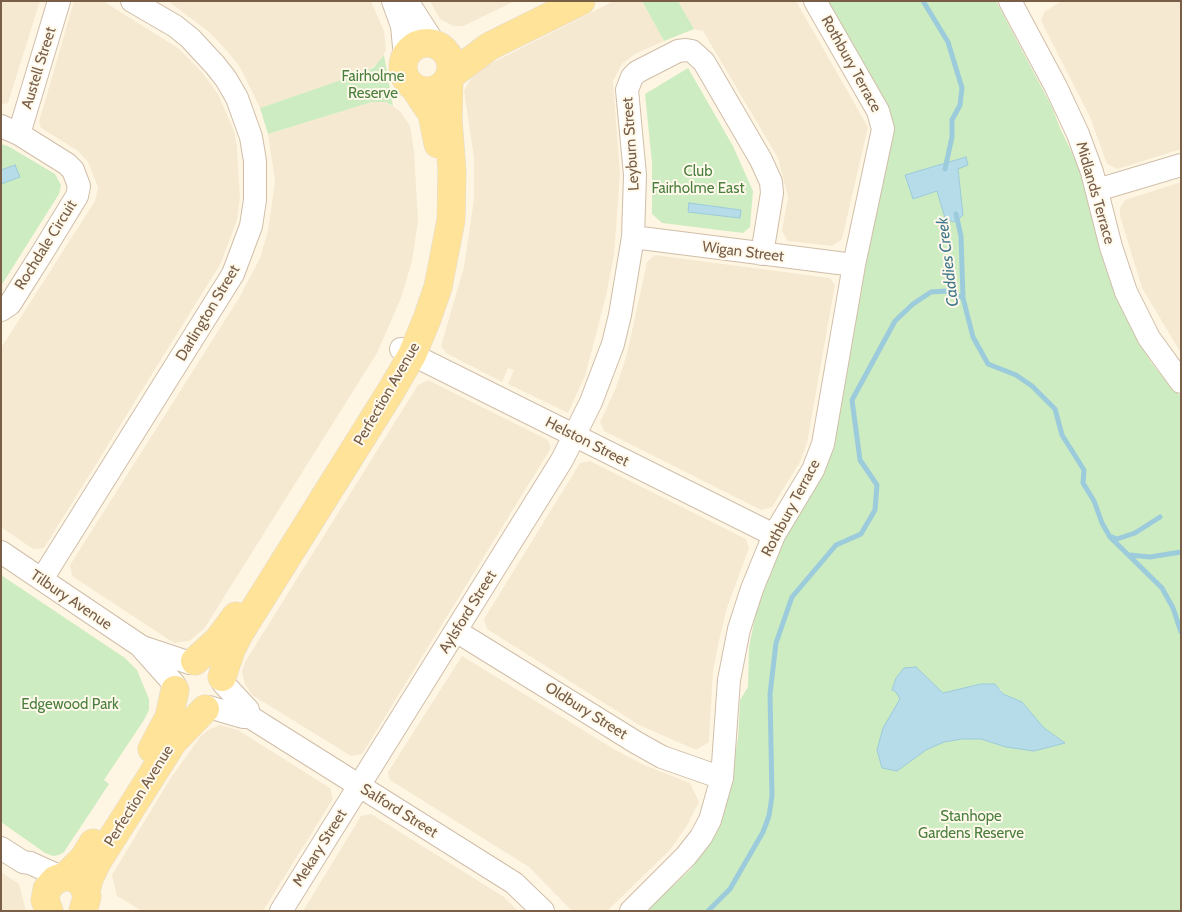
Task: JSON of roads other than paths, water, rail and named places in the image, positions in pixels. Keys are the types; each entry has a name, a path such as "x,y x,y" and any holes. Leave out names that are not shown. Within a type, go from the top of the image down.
{"main road":[{"path":"551,1 486,34 437,44 420,43 408,51 405,57 403,64 405,77 414,87 429,91 437,89 490,46 581,1"},
{"path":"437,44 449,56 450,77"},
{"name":"Perfection Avenue","path":"223,680 231,650 407,352 438,287 451,220 452,178 448,114 450,77"},
{"name":"Perfection Avenue","path":"192,662 229,627 382,384 407,352 429,275 438,228 440,192 440,156 435,121 414,87"},
{"path":"192,662 209,663 219,671 223,680 220,697 207,708 190,708 178,697 175,687 179,672 192,662"},
{"name":"Perfection Avenue","path":"65,899 84,858 162,734 169,716 175,687"},
{"name":"Perfection Avenue","path":"65,899 89,879 97,862 173,742 207,708"}],"street":[{"name":"Austell Street","path":"10,130 59,1"},
{"name":"Darlington Street","path":"42,579 233,274 251,226 255,200 255,160 251,137 240,106 226,79 190,38 174,26 132,1"},
{"path":"393,1 402,26 405,57"},
{"path":"407,1 437,44"},
{"name":"Rothbury Terrace","path":"631,911 686,856 701,837 710,820 722,778 734,651 752,589 774,535 812,470 823,444 854,265 883,129 878,111 815,1"},
{"name":"Midlands Terrace","path":"1010,1 1067,110 1085,152 1097,190 1110,247 1126,292 1149,338 1181,382"},
{"name":"Leyburn Street","path":"575,436 591,402 613,344 620,314 633,237 635,174 628,84 637,72 678,51 692,51 704,62 766,170 772,193 762,254"},
{"name":"Rochdale Circuit","path":"1,310 10,304 44,250 77,196 79,186 74,170 67,164 10,130"},
{"path":"1097,190 1181,165"},
{"name":"Wigan Street","path":"633,237 854,265"},
{"name":"Helston Street","path":"407,352 774,535"},
{"name":"Aylsford Street","path":"359,786 562,460 575,436"},
{"name":"Tilbury Avenue","path":"1,552 142,647 175,687"},
{"name":"Oldbury Street","path":"456,631 662,757 722,778"},
{"name":"Tilbury Avenue","path":"142,647 192,662"},
{"name":"Salford Street","path":"223,680 248,710 250,717"},
{"name":"Salford Street","path":"207,708 250,717 514,883 544,911"},
{"name":"Mekary Street","path":"281,911 359,786"},
{"path":"1,848 23,862 65,899"}],"water":[{"path":"966,157 968,165 958,169 963,215 958,220 953,222 945,218 937,191 913,199 905,175"},
{"path":"15,165 20,177 1,184 1,170"},
{"path":"689,203 741,210 740,218 688,212"},
{"path":"916,667 943,693 981,684 995,684 1003,694 1022,702 1044,728 1065,743 1034,751 1006,747 981,739 962,739 944,742 926,750 897,771 882,768 877,750 883,728 900,699 896,692 892,690 896,678 904,668"}],"waterway":[{"name":"Caddies Creek","path":"923,1 948,42 962,88 960,105 952,120 952,137 945,169"},
{"name":"Caddies Creek","path":"956,214 961,236 963,298 973,337 988,364 1016,375 1032,386 1055,409 1062,435 1084,470 1083,483 1094,501 1102,523 1110,537 1162,588 1173,608 1181,632"},
{"path":"708,911 730,889 763,832 769,816 772,796 770,694 776,643 792,597 836,545 861,534 875,510 877,485 860,460 852,400 895,321 913,304 931,292 946,291 963,298"},
{"path":"1112,537 1117,539 1135,533 1160,517"},
{"path":"1130,555 1150,557 1181,552"}],"park label":[{"name":"Fairholme Reserve","path":"373,86"},
{"name":"Club Fairholme East","path":"698,180"},
{"name":"Edgewood Park","path":"70,705"},
{"name":"Stanhope Gardens Reserve","path":"971,826"}]}
